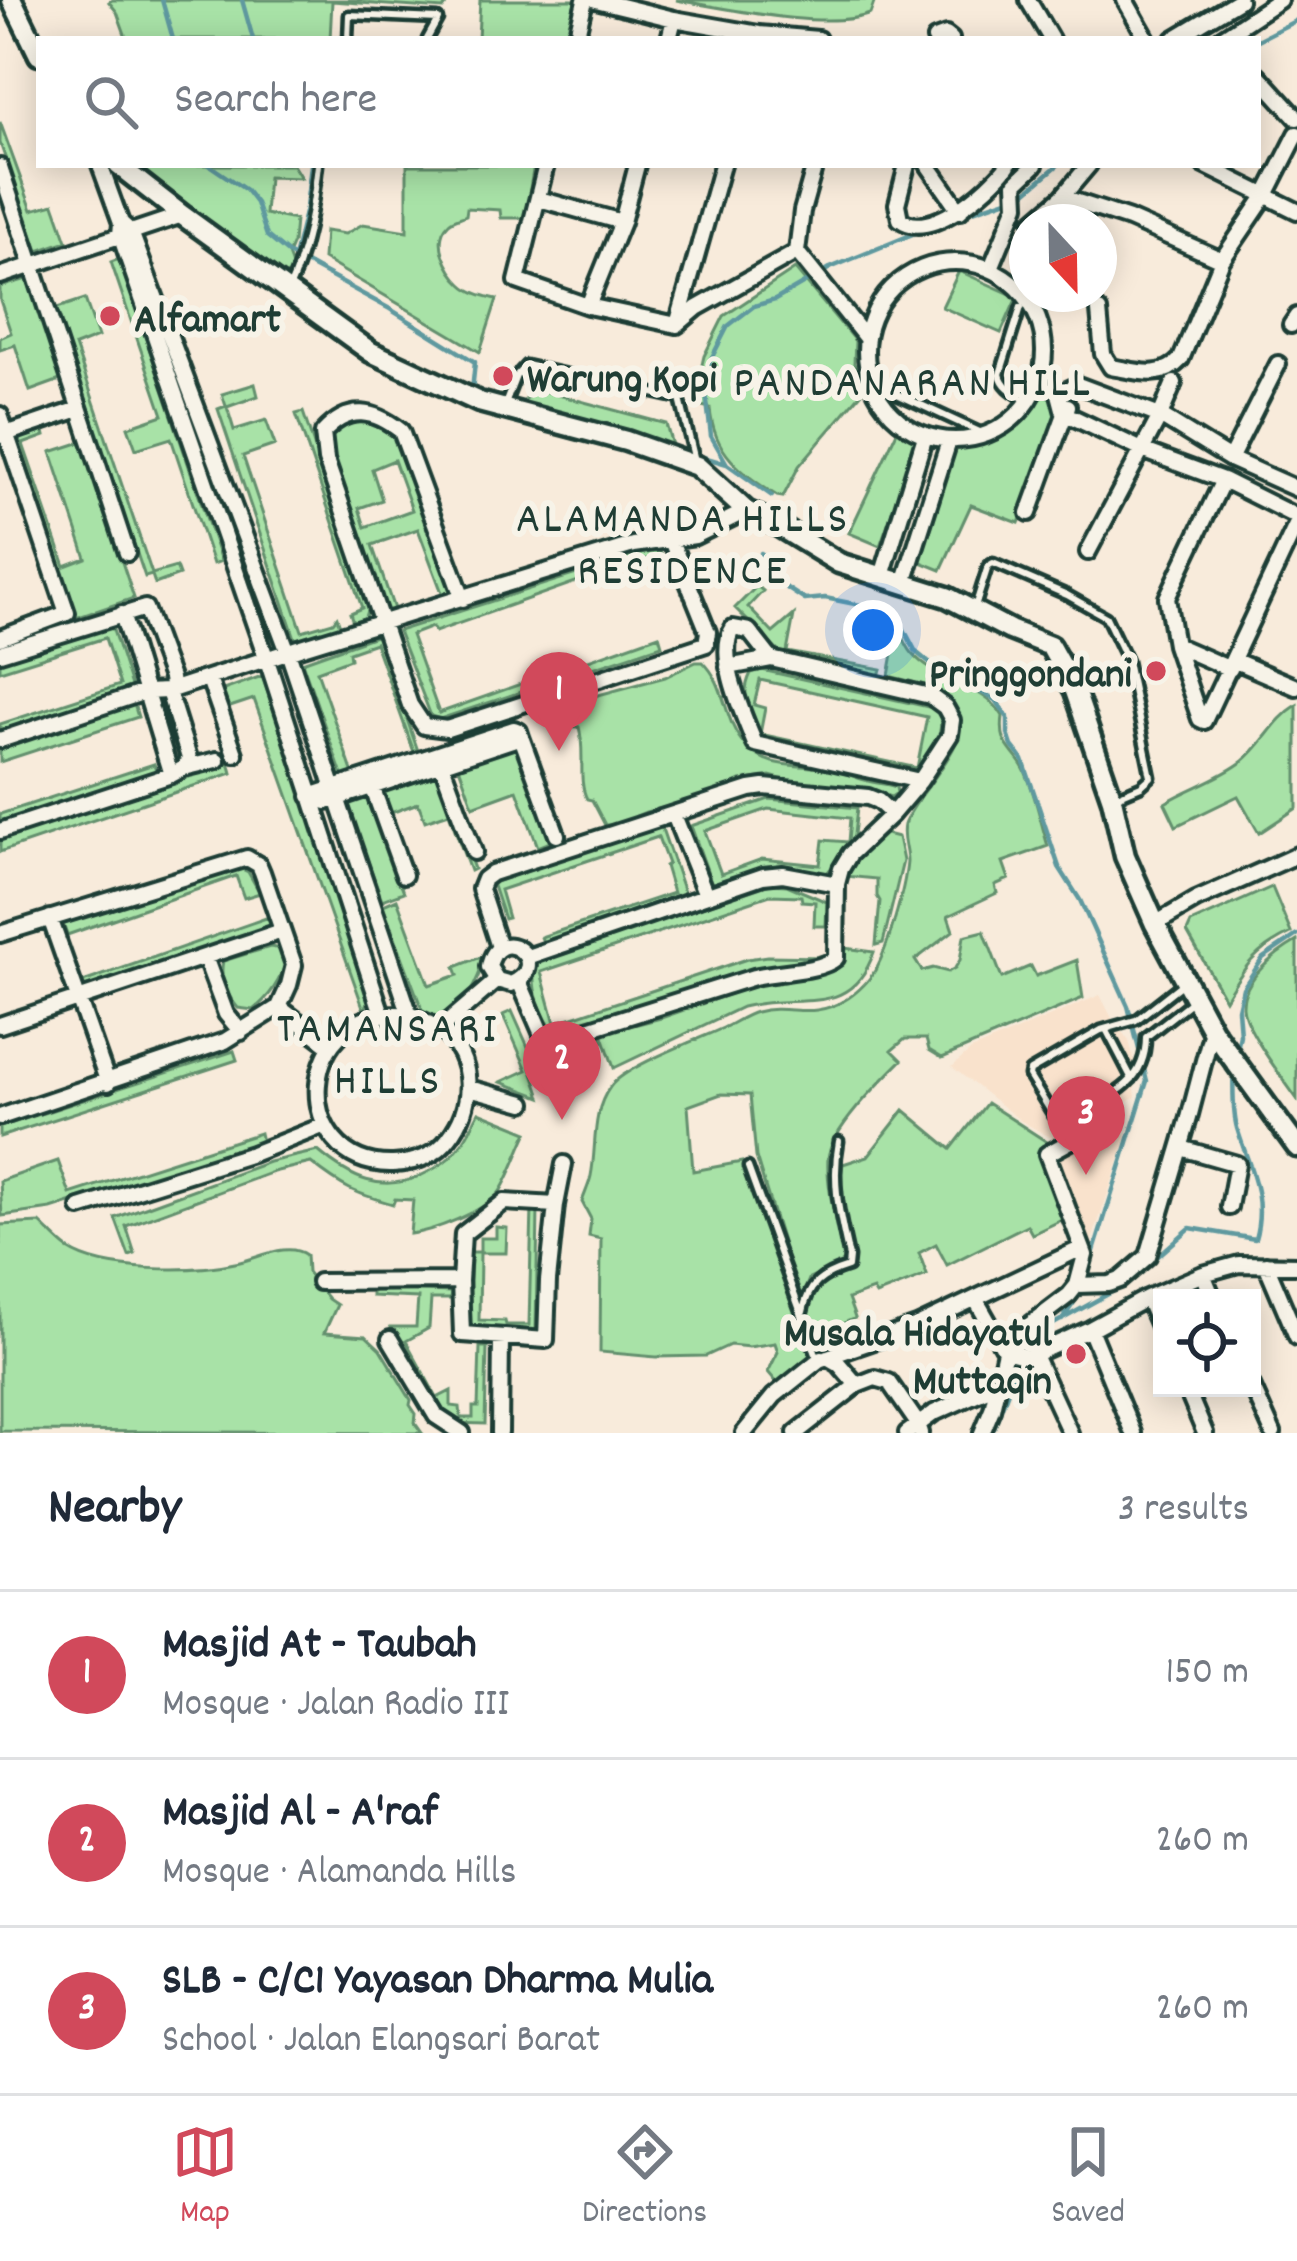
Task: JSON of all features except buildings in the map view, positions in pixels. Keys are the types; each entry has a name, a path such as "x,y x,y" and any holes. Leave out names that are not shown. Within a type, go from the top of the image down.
{"main road":[{"path":"10,8 36,50"},
{"path":"122,168 371,352 416,375 695,462 746,511 839,563 947,597 1050,646 1075,691 1112,799 1125,856 1155,924 1212,1030 1297,1147"}],"street":[{"path":"577,36 585,0"},
{"path":"596,0 758,36"},
{"path":"1028,0 1049,36"},
{"path":"1125,0 1145,36"},
{"path":"1222,36 1279,0"},
{"path":"1181,36 1230,2"},
{"path":"670,36 674,19"},
{"path":"1205,19 1215,36"},
{"path":"1261,78 1297,118"},
{"path":"1099,312 1103,354 1111,367 1153,374 1172,369 1222,260 1266,195 1297,134"},
{"path":"0,167 128,553"},
{"path":"101,168 288,652 410,1015"},
{"path":"545,168 517,281 588,306 677,325"},
{"path":"588,306 622,222 636,168"},
{"path":"677,325 721,168"},
{"path":"814,168 797,252 865,337"},
{"path":"906,168 898,204 900,219 918,226 960,211 1005,168"},
{"path":"930,168 960,211"},
{"path":"991,268 1017,205 1016,184 1032,168"},
{"path":"1053,204 1086,168"},
{"path":"1210,168 1297,212"},
{"path":"1062,196 1222,260"},
{"path":"538,200 622,222"},
{"path":"0,276 124,230 182,215"},
{"path":"124,230 382,1013"},
{"path":"677,325 697,308 797,252"},
{"path":"951,261 991,268 1015,284 1033,305 1043,332 1044,360 1029,402 1010,422 986,435 949,441 925,436 891,415 869,381 865,337 880,299 911,272 951,261"},
{"path":"1230,459 1278,364"},
{"path":"1088,551 1174,383"},
{"path":"1037,387 1059,394 1078,385 1160,416 1230,459 1297,489"},
{"path":"1029,513 1078,385"},
{"path":"1059,394 1064,413 1142,450 1222,480 1297,520 1204,721 1197,715 1175,645 1167,598 1222,480"},
{"path":"3,435 80,409"},
{"path":"463,599 401,431 383,417 366,412 333,422 323,433 326,460 410,705 424,726 447,728 706,644 708,632 670,538"},
{"path":"0,415 67,613 0,638"},
{"path":"882,577 925,436"},
{"path":"904,584 949,441"},
{"path":"0,740 633,545 695,536 746,511"},
{"path":"0,653 145,608 171,678 169,691 188,758 177,772"},
{"path":"122,614 145,692 177,772"},
{"path":"771,659 749,631 733,628 727,637 728,667 755,744 920,781"},
{"path":"1175,645 1296,687"},
{"path":"519,981 541,1032 553,1040 754,977 832,963 838,950 841,868 920,781 950,735 952,721 945,707 930,696 771,659 728,667"},
{"path":"209,679 235,754"},
{"path":"311,801 514,729 557,836"},
{"path":"334,794 442,765 521,737"},
{"path":"0,830 217,760"},
{"path":"442,765 474,852"},
{"path":"372,786 404,875"},
{"path":"500,947 480,889 492,873 764,787 868,797 892,814"},
{"path":"674,815 706,895"},
{"path":"1155,924 1196,900 1297,855"},
{"path":"0,934 247,858 259,865 294,965 279,1007 225,1041 0,1117"},
{"path":"527,957 763,876 783,874 837,884"},
{"path":"50,918 108,1083"},
{"path":"0,1025 282,931"},
{"path":"510,945 527,957 528,967 519,981 497,980 490,967 500,947 510,945"},
{"path":"206,957 226,1014 241,1032"},
{"path":"440,1029 497,980"},
{"path":"279,1007 329,1045"},
{"path":"382,1013 410,1015 440,1029 456,1045 466,1065 470,1088 462,1121 442,1148 412,1163 378,1165 347,1151 325,1125 316,1099 318,1071 329,1045 353,1024 382,1013"},
{"path":"982,1433 1006,1350 1084,1285 1120,1280 1148,1256 1212,1030"},
{"path":"470,1088 524,1102"},
{"path":"1084,1285 1084,1255 1047,1154 1111,1119"},
{"path":"80,1208 253,1154 325,1125"},
{"path":"1181,1148 1237,1164 1229,1207"},
{"path":"556,1204 504,1202 463,1234 462,1334 546,1340 548,1281 564,1164"},
{"path":"744,1433 774,1396 823,1359 917,1326 1082,1248"},
{"path":"976,1300 1006,1350 1031,1356 1203,1274 1239,1264 1297,1265"},
{"path":"1266,1264 1297,1337"},
{"path":"1203,1274 1210,1289"},
{"path":"319,1282 460,1281"},
{"path":"1147,1298 1153,1312"},
{"path":"1090,1329 1133,1433"},
{"path":"500,1337 500,1433"},
{"path":"390,1339 436,1416 461,1433"},
{"path":"1031,1356 1070,1433"},
{"path":"823,1359 838,1364 857,1385"},
{"path":"796,1433 857,1385 875,1378 889,1382 915,1430 954,1402 985,1390"},
{"path":"1190,1397 1205,1433"},
{"path":"1257,1397 1273,1433"}],"lane":[{"path":"348,36 349,15 438,20 429,36"},
{"path":"288,293 304,254 318,168"},
{"path":"1019,312 1000,374 1007,387 1029,402"},
{"path":"505,404 526,365 680,399 695,462"},
{"path":"869,381 986,435"},
{"path":"974,612 993,563 1106,617 1127,661 1151,777 1112,799"},
{"path":"1190,990 1146,1037 1142,1064 1124,1089 1057,1119 1030,1072 1106,1028 1132,1021 1190,990"},
{"path":"1106,1028 1132,1079"},
{"path":"802,1315 806,1295 818,1278 848,1267 836,1196 839,1142"},
{"path":"748,1167 823,1359"}],"shaded area":[{"path":"1100,995 1129,1041 1139,1076 1134,1080 1136,1097 1057,1141 1021,1121 952,1067 971,1050"},
{"path":"1115,1120 1127,1137 1088,1252 1049,1154"}],"green space":[{"path":"450,0 443,9 332,1 330,36 126,36 109,2"},
{"path":"480,0 575,2 566,36 478,36"},
{"path":"676,0 875,0 870,14 828,20"},
{"path":"0,122 32,210 54,204 67,241 38,251 0,143"},
{"path":"132,168 295,168 301,178 268,177 265,214 295,220 288,255 294,271 282,277"},
{"path":"407,168 533,168 525,218 501,218 500,210 467,208 466,215 449,223 441,238 443,255 457,278 470,290 497,299 480,352 323,259 325,231 345,234 363,224 407,231"},
{"path":"119,259 221,561 213,564 171,438 136,449 128,427 163,415 111,262"},
{"path":"795,269 855,341 854,363 863,391 799,466 783,497 741,470 723,450 710,408 693,404 704,356 724,316"},
{"path":"959,271 1009,293 1010,312 1001,333 942,307"},
{"path":"27,279 63,379 30,391 15,345 0,350 0,338 11,333 0,287"},
{"path":"85,299 98,337 75,346 152,574 176,567 179,575 155,584 152,575 145,577 54,309"},
{"path":"255,384 258,396 227,407 234,430 266,420 275,445 243,456 302,631 337,617 341,629 297,644 218,409 226,406 222,394"},
{"path":"536,389 666,424 672,445 523,402"},
{"path":"1038,392 1053,399 1059,420 1019,523 971,505 941,570 916,560 954,444 1004,429"},
{"path":"303,412 368,607 365,617 354,625 350,613 362,608 296,414"},
{"path":"372,419 393,433 453,595 444,598 418,529 372,545 396,615 389,618 329,448 328,436 348,421","holes":["394,460 412,510 365,527 359,508 382,500 372,469"]},
{"path":"899,427 918,439 880,546 849,533"},
{"path":"43,428 45,436 23,444 65,566 86,558 51,452 82,442 134,598 73,619 12,438"},
{"path":"658,548 661,554 634,564 435,632 432,627 411,635 439,713 659,635 662,645 440,719 431,716 398,631"},
{"path":"757,586 763,591 748,607 773,633 794,615 787,652 881,669 879,676 786,659 735,608"},
{"path":"111,624 133,692 0,735 0,724 120,685 105,638 0,671 0,659"},
{"path":"898,626 922,663 984,696 1003,716 1005,741 1028,777 1048,846 1003,862 1009,879 995,885 997,893 948,916 953,931 915,960 922,971 948,972 960,960 964,936 984,931 1002,978 1031,966 1036,976 1077,960 1083,998 942,1058 929,1050 926,1039 905,1039 892,1050 902,1060 847,1120 828,1158 844,1263 809,1279 800,1301 756,1157 750,1095 721,1094 688,1106 693,1171 742,1162 810,1357 778,1384 768,1372 778,1352 775,1343 730,1345 706,1356 600,1352 601,1239 589,1236 591,1219 582,1202 591,1176 600,1108 610,1087 645,1062 752,1013 810,1011 845,1000 869,978 884,952 906,873 904,825 950,755 961,726 959,713 947,697 889,676"},
{"path":"378,635 418,751 414,752 375,643 349,652 350,659 317,671 353,774 343,778 302,662"},
{"path":"703,662 711,671 738,735 753,753 772,762 829,769 896,787 897,793 891,797 770,776 646,812 625,825 605,825 584,791 579,727 551,725 546,714 550,708 665,677"},
{"path":"762,670 933,708 941,720 939,737 917,776 758,741 746,693 751,673","holes":["760,680 927,717 917,768 760,734 765,708 754,705"]},
{"path":"262,676 373,994 364,1010 254,699 224,709 218,692"},
{"path":"134,704 138,717 0,762 0,748"},
{"path":"1297,705 1297,808 1259,833 1238,796 1176,826 1165,803 1243,761"},
{"path":"516,742 553,841 538,847 517,790 473,806 458,764"},
{"path":"229,762 232,773 0,852 0,839"},
{"path":"154,764 157,773 0,824 0,814"},
{"path":"439,769 474,869 470,871 449,813 425,821 418,803 388,814 380,790"},
{"path":"368,792 404,892 382,900 346,800"},
{"path":"769,799 857,808 853,843 826,874 766,868 713,887 691,826","holes":["768,809 850,818 848,842 823,840 820,865 762,859 721,874 705,831"]},
{"path":"661,826 685,895 543,942 541,937 673,893 658,837 500,890 508,918 504,919 492,883"},
{"path":"882,833 898,837 903,861 883,943 876,945 877,879 845,876 851,860"},
{"path":"233,865 248,872 260,893 244,898 236,876 67,935 63,924"},
{"path":"770,884 787,885 827,902 826,926 814,926 815,902 802,901 801,896 770,895 541,972 555,1023 747,959 825,957 825,962 750,970 559,1035 547,1020 535,990 537,962"},
{"path":"1272,887 1291,933 1252,960 1225,999 1187,932 1191,923"},
{"path":"397,899 429,985 458,975 455,967 486,955 463,1003 439,1021 423,1012 383,905"},
{"path":"269,917 272,928 86,992 83,982"},
{"path":"1297,941 1297,1099 1257,1040 1243,1007 1254,977"},
{"path":"270,947 282,949 287,959 278,981 253,1010 238,1008 224,986 223,961"},
{"path":"845,948 874,952 864,974 836,996 742,1007 614,1068 602,1033 770,980 822,974 839,967"},
{"path":"512,1011 533,1058 599,1033 602,1042 531,1068 541,1097 501,1082 527,1070 503,1015"},
{"path":"234,1051 237,1060 0,1137 0,1127"},
{"path":"987,1103 1047,1142 1044,1158 1066,1218 1032,1234 1027,1225 947,1265 936,1244 919,1253 927,1275 876,1295 873,1290 848,1299 855,1318 816,1335 807,1314 816,1288 853,1264 841,1202 843,1164 868,1156 904,1110 951,1149"},
{"path":"479,1112 528,1132 498,1194 469,1214 432,1229 410,1234 413,1200 395,1199 393,1204 368,1196 311,1163 273,1172 126,1226 135,1254 129,1256 115,1218 269,1162 318,1151 367,1180 407,1181 452,1155"},
{"path":"260,1133 262,1142 51,1209 2,1216 0,1181 58,1161 70,1194"},
{"path":"532,1207 538,1207 536,1331 469,1329 471,1252 480,1252 480,1238 496,1238 496,1227 507,1228 506,1253 480,1253 479,1320 529,1325"},
{"path":"40,1223 84,1257 126,1266 218,1266 281,1250 306,1255 307,1272 337,1305 324,1333 366,1336 380,1349 411,1400 422,1433 0,1431 0,1225"},
{"path":"372,1289 451,1292 450,1299 431,1299 429,1328 406,1341 437,1398 451,1391 451,1406 460,1407 461,1418 473,1418 473,1407 478,1407 480,1347 487,1347 485,1424 451,1423 438,1412 391,1327 416,1327 418,1298 372,1296"}],"waterway":[{"path":"162,0 172,36"},
{"path":"242,0 252,36"},
{"path":"1261,38 1297,20"},
{"path":"213,168 246,190 256,203 267,236 289,254 475,362 474,392"},
{"path":"294,258 311,168"},
{"path":"964,214 1025,193 1054,168"},
{"path":"772,496 727,464 711,436 705,384 710,361 728,326 754,306 775,300 830,268 925,229"},
{"path":"669,447 727,464"},
{"path":"761,553 779,583 805,600 825,598 880,609 898,618 916,652 945,674 996,700 1008,718 1012,746 1023,760 1059,867 1080,900 1128,1006 1147,1081 1085,1280"},
{"path":"1236,1054 1243,988 1263,958 1297,935"},
{"path":"1149,1264 1190,1228 1255,1239 1258,1196 1235,1121 1233,1071"},
{"path":"992,1433 1028,1338 1121,1287"},
{"path":"1062,1320 1082,1291"}],"place":[{"name":"Alfamart","path":"110,316"},
{"name":"Warung Kopi","path":"503,376"},
{"name":"Pringgondani","path":"1156,671"},
{"name":"Masjid At - Taubah","path":"559,751"},
{"name":"Masjid Al - A'raf","path":"562,1120"},
{"name":"SLB - C/C1 Yayasan Dharma Mulia","path":"1086,1175"},
{"name":"Musala Hidayatul Muttaqin","path":"1076,1354"}],"district":[{"name":"PANDANARAN HILL","path":"913,379"},
{"name":"ALAMANDA HILLS RESIDENCE","path":"683,541"},
{"name":"TAMANSARI HILLS","path":"388,1051"}]}
